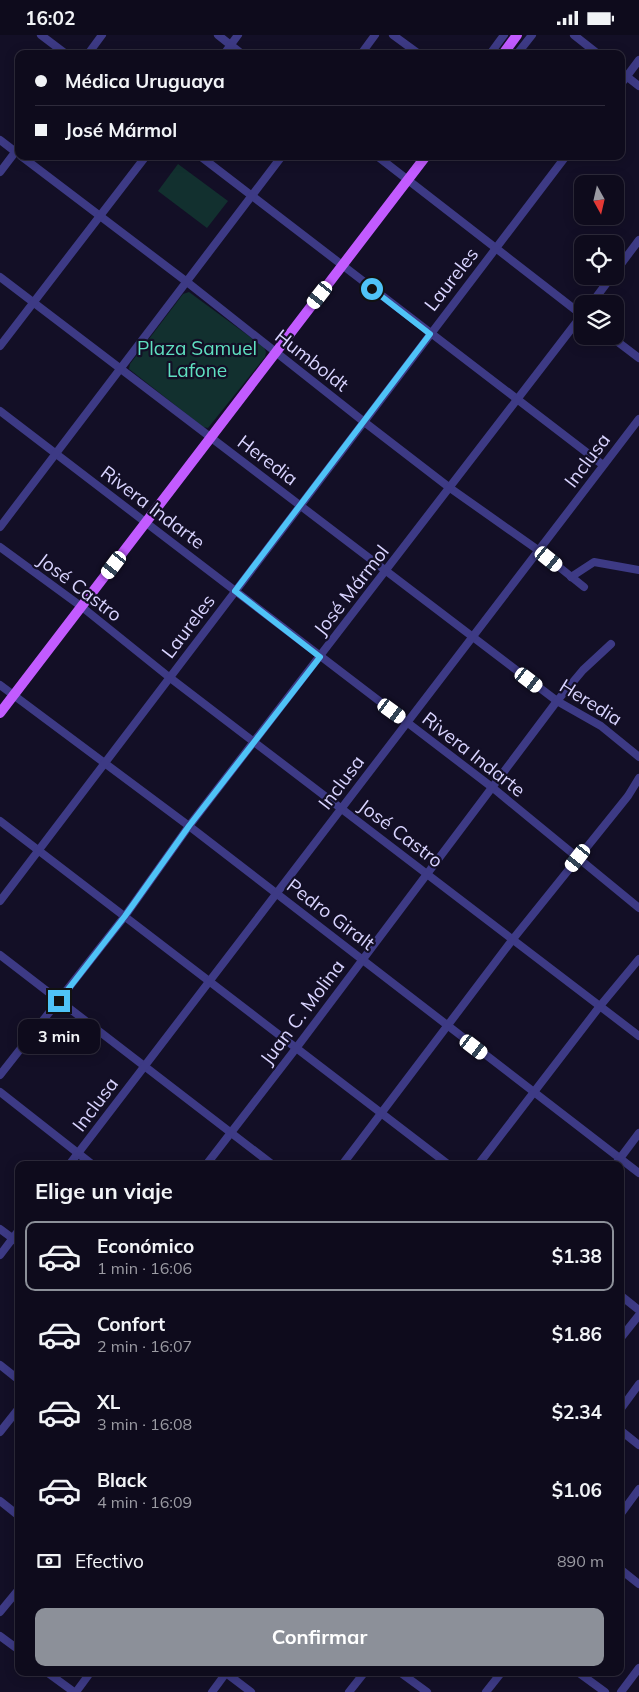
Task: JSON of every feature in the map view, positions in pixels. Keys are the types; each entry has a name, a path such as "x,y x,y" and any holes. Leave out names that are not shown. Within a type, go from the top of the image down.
{"main road":[{"path":"506,50 517,35"},
{"path":"0,713 423,160"}],"street":[{"path":"41,35 61,50"},
{"path":"91,50 102,35"},
{"path":"218,35 237,50"},
{"path":"227,50 238,35"},
{"path":"363,50 375,35"},
{"path":"393,35 414,50"},
{"path":"493,50 504,35"},
{"path":"520,50 532,35"},
{"path":"574,35 593,50"},
{"path":"625,73 639,60"},
{"path":"625,75 639,85"},
{"name":"Humboldt","path":"0,141 15,150"},
{"path":"0,172 15,155"},
{"name":"Humboldt","path":"28,160 450,488 538,550 584,587"},
{"path":"0,347 143,160"},
{"path":"205,160 430,334 604,465"},
{"path":"0,527 279,160"},
{"path":"382,160 574,309"},
{"name":"Laureles","path":"0,901 561,160"},
{"path":"624,260 639,240"},
{"name":"Heredia","path":"0,277 557,701 601,726 639,757"},
{"name":"José Mármol","path":"0,1075 125,916 189,826 255,743 574,325"},
{"path":"622,345 639,358"},
{"name":"Rivera Indarte","path":"0,411 493,788 639,908"},
{"name":"Inclusa","path":"72,1161 639,419"},
{"name":"José Castro","path":"0,547 82,607 169,677 639,1036"},
{"path":"571,577 594,562 639,570"},
{"name":"Juan C. Molina","path":"209,1161 557,701 583,671 611,644"},
{"name":"Pedro Giralt","path":"0,685 363,959 534,1093 616,1161"},
{"path":"345,1161 513,939 628,796 639,778"},
{"path":"0,821 444,1161"},
{"path":"0,955 268,1161"},
{"path":"481,1161 600,1006 639,959"},
{"path":"0,1092 88,1161"},
{"path":"618,1161 639,1133"},
{"name":"Pedro Giralt","path":"624,1166 639,1173"},
{"path":"0,1229 15,1240"},
{"path":"0,1255 15,1242"},
{"path":"624,1298 639,1310"},
{"path":"624,1334 639,1315"},
{"path":"0,1365 15,1376"},
{"path":"624,1405 639,1384"},
{"path":"0,1433 15,1413"},
{"path":"624,1434 639,1445"},
{"path":"624,1510 639,1489"},
{"path":"0,1501 15,1513"},
{"path":"624,1572 639,1584"},
{"path":"0,1612 15,1594"},
{"path":"0,1636 15,1647"},
{"path":"621,1692 639,1668"},
{"path":"52,1676 75,1692 88,1676"},
{"path":"212,1692 224,1676"},
{"path":"230,1676 251,1692"},
{"path":"349,1692 362,1676"},
{"path":"405,1676 426,1692"},
{"path":"486,1692 498,1676"},
{"path":"583,1676 605,1692"}],"green space":[{"path":"178,164 228,201 207,228 158,191"},
{"name":"Plaza Samuel Lafone","path":"189,292 264,347 266,352 265,357 208,428 203,427 129,369 130,364 183,294"}],"route":[{"path":"59,1001 125,916 189,826 320,657 235,591 430,334 372,289"}]}
